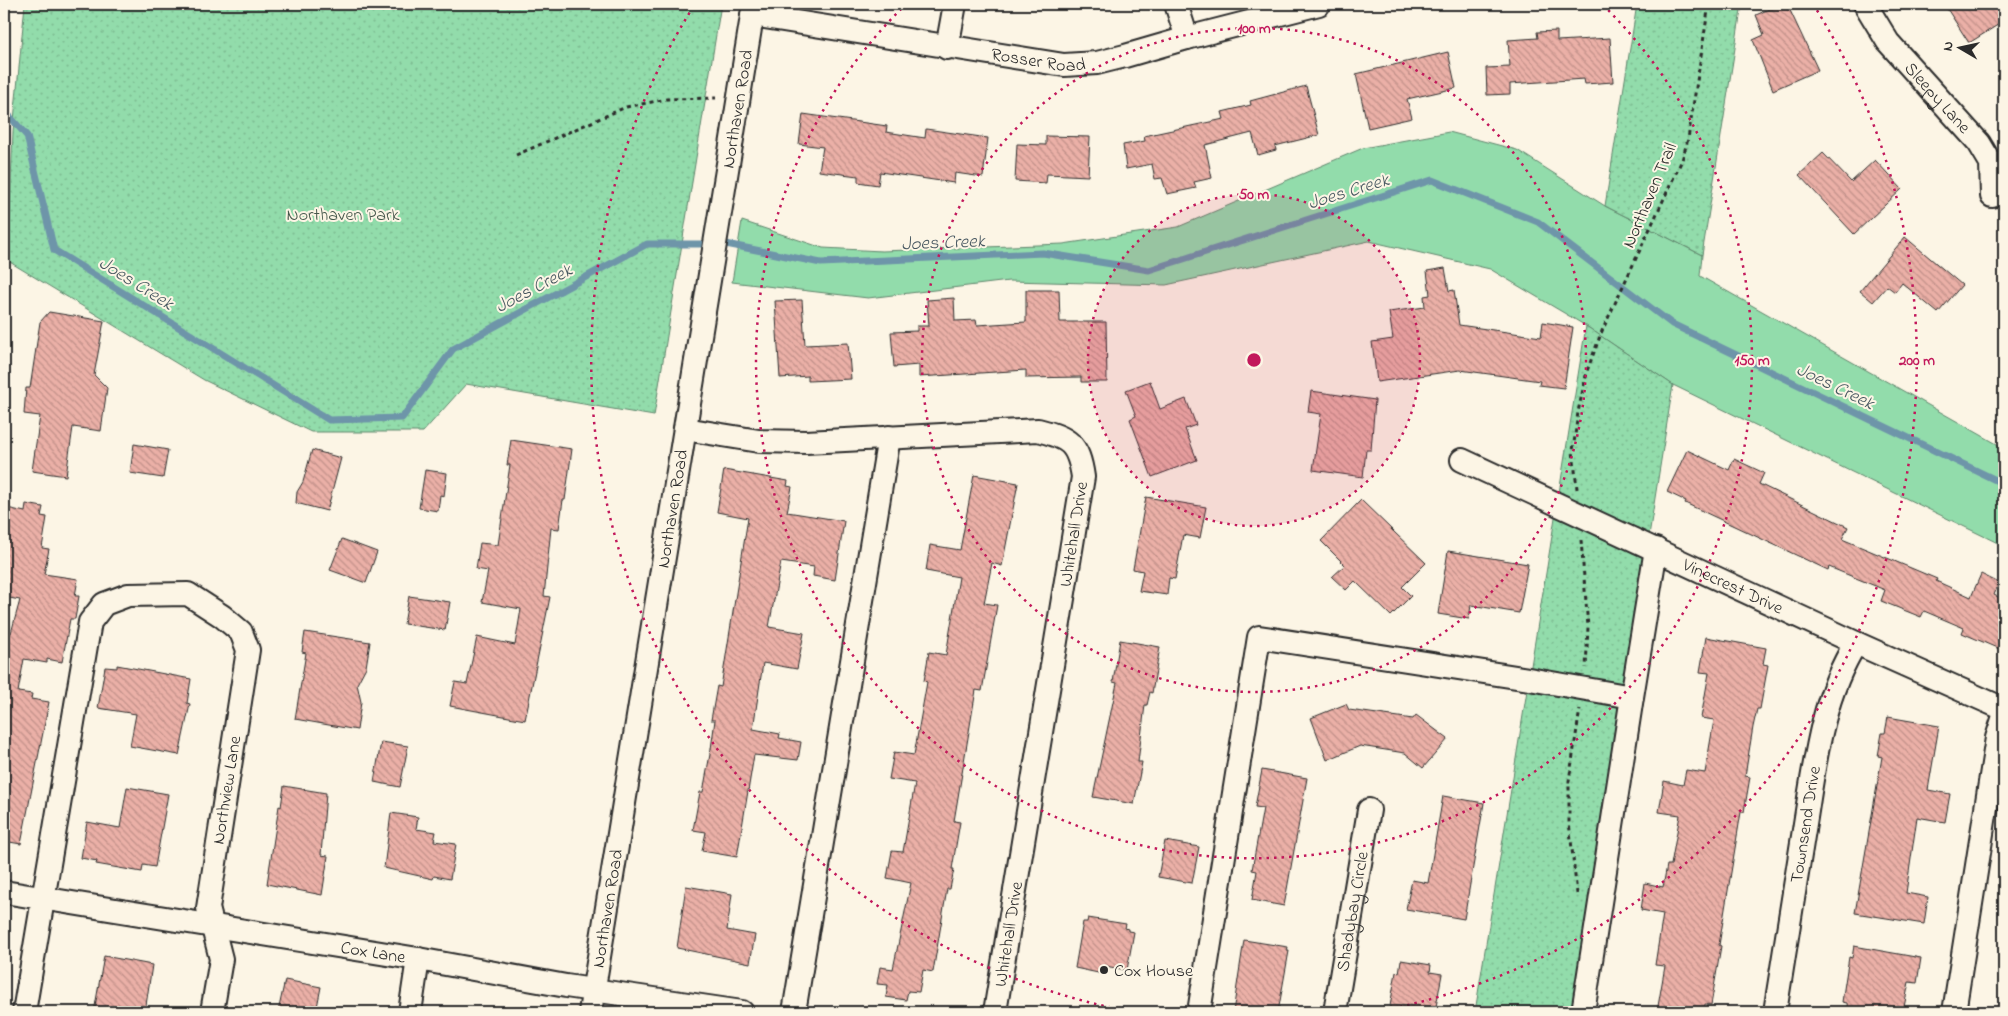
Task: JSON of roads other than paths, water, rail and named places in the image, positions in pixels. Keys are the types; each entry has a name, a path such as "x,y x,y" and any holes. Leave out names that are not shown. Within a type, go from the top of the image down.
{"street":[{"path":"947,48 954,4"},
{"path":"1176,4 1187,38"},
{"name":"Rosser Road","path":"753,10 947,48 1064,65 1096,63 1126,56 1187,38 1319,4"},
{"name":"Sleepy Lane","path":"1865,4 1888,42 1979,143 1991,163 1992,196"},
{"name":"Northaven Road","path":"590,1012 753,10"},
{"name":"Whitehall Drive","path":"685,428 759,441 806,442 1038,430 1061,436 1073,447 1081,460 1082,487 995,1012"},
{"path":"794,1012 889,437"},
{"name":"Vinecrest Drive","path":"1462,460 1856,643 2004,709"},
{"path":"1583,1012 1656,549"},
{"name":"Northview Lane","path":"43,898 90,622 104,604 128,594 188,594 222,616 240,632 248,650 208,908 221,959 212,1012"},
{"path":"1199,1012 1259,637 1632,697"},
{"name":"Townsend Drive","path":"1775,1012 1817,751 1828,703 1845,661 1856,643"},
{"path":"1954,1012 1997,738 2004,716"},
{"name":"Shadybay Circle","path":"1335,1012 1369,810"},
{"name":"Cox Lane","path":"4,892 593,990 742,1012"},
{"path":"24,1012 43,898"},
{"path":"410,1012 418,960"}],"waterway":[{"name":"Joes Creek","path":"4,110 27,136 54,250 329,420 402,418 453,349 647,244 726,244 821,263 1043,253 1149,270 1432,180 1538,222 1672,324 2004,484"}],"place":[{"name":"Cox House","path":"1104,970"}],"park label":[{"name":"Northaven Park","path":"343,214"}]}
